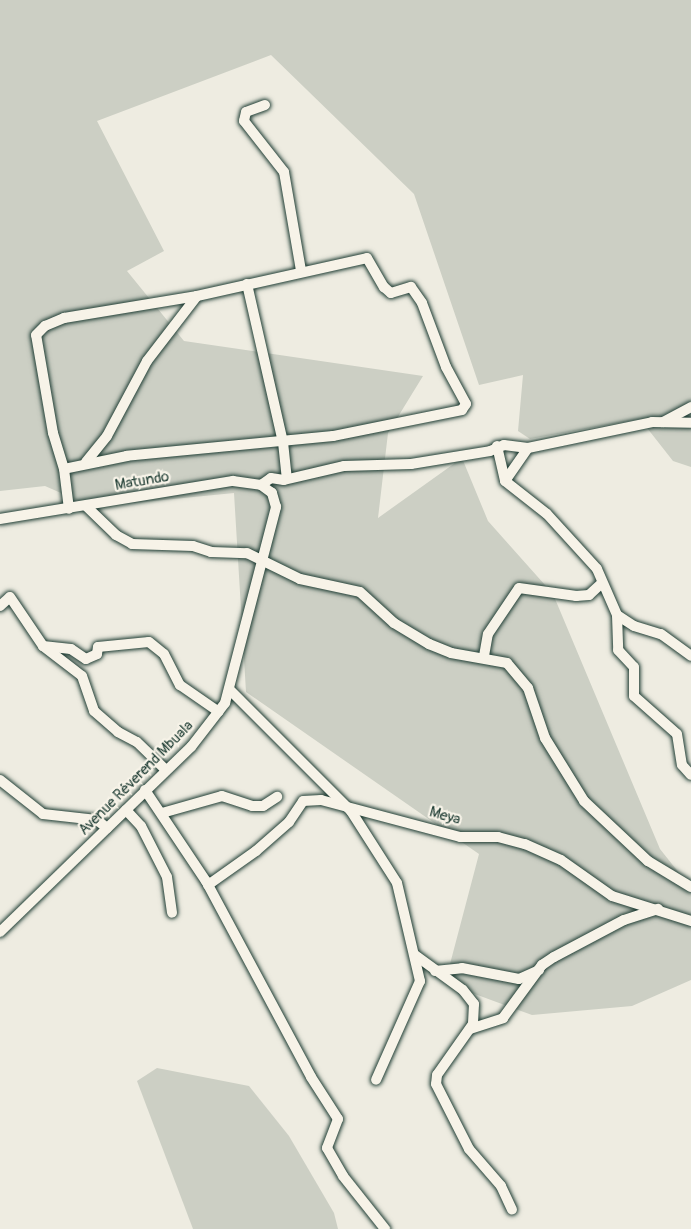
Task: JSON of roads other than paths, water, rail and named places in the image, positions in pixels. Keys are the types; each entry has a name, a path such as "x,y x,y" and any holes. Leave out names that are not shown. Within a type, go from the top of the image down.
{"street":[{"path":"265,105 249,110 243,118 284,172 301,270"},
{"path":"64,469 168,451 333,436 465,408 426,311 411,287 391,293 367,258 301,270 197,296 64,318 45,326 36,335 53,433 64,469 69,509"},
{"path":"247,284 283,442 285,479"},
{"path":"84,464 107,436 147,361 197,296"},
{"path":"663,422 691,407"},
{"path":"691,423 663,422 528,448 497,446 505,481 572,540 597,569 601,584 609,592 617,615 618,650 634,667 634,696 677,734 686,746 682,765 691,775"},
{"name":"Matundo","path":"0,519 233,481 261,485 271,478 285,479 344,466 411,464 490,451 497,446"},
{"path":"505,481 528,448"},
{"name":"Avenue Réverend Mbuala","path":"0,932 200,738 219,712 231,691 264,561 276,500 285,479"},
{"path":"261,485 276,500"},
{"path":"86,506 116,535 132,543 193,546 211,552 240,551 300,579 360,592 394,623 429,644 451,653 484,656 507,663 521,677 551,751 589,807 648,861 691,886"},
{"path":"484,656 488,634 519,588 576,596 589,595 601,584"},
{"path":"0,606 10,597 43,646 82,676 94,711 118,732 137,742 166,770"},
{"path":"617,615 634,626 661,634 691,656"},
{"path":"43,646 71,649 86,659 97,654 98,647 149,642 164,654 180,685 219,712"},
{"path":"231,691 351,811 398,883 412,953 418,966 418,991 376,1080"},
{"path":"0,780 43,814 97,820 107,828"},
{"path":"145,790 208,885 311,1077 339,1119 327,1148 343,1176 385,1229"},
{"path":"162,813 190,808 216,797 252,806 263,806 277,797"},
{"name":"Meya","path":"208,885 289,822 303,801 336,803 351,811 409,820 460,837 498,837 525,844 561,860 612,896 691,921"},
{"path":"126,810 141,826 166,877 172,914"},
{"path":"470,1029 503,1018 539,970 554,957 613,926 658,909"},
{"path":"412,953 471,999 476,1017 470,1029 436,1075 436,1084 469,1149 501,1186 512,1210"},
{"path":"435,971 462,968 519,979 539,970"}]}
